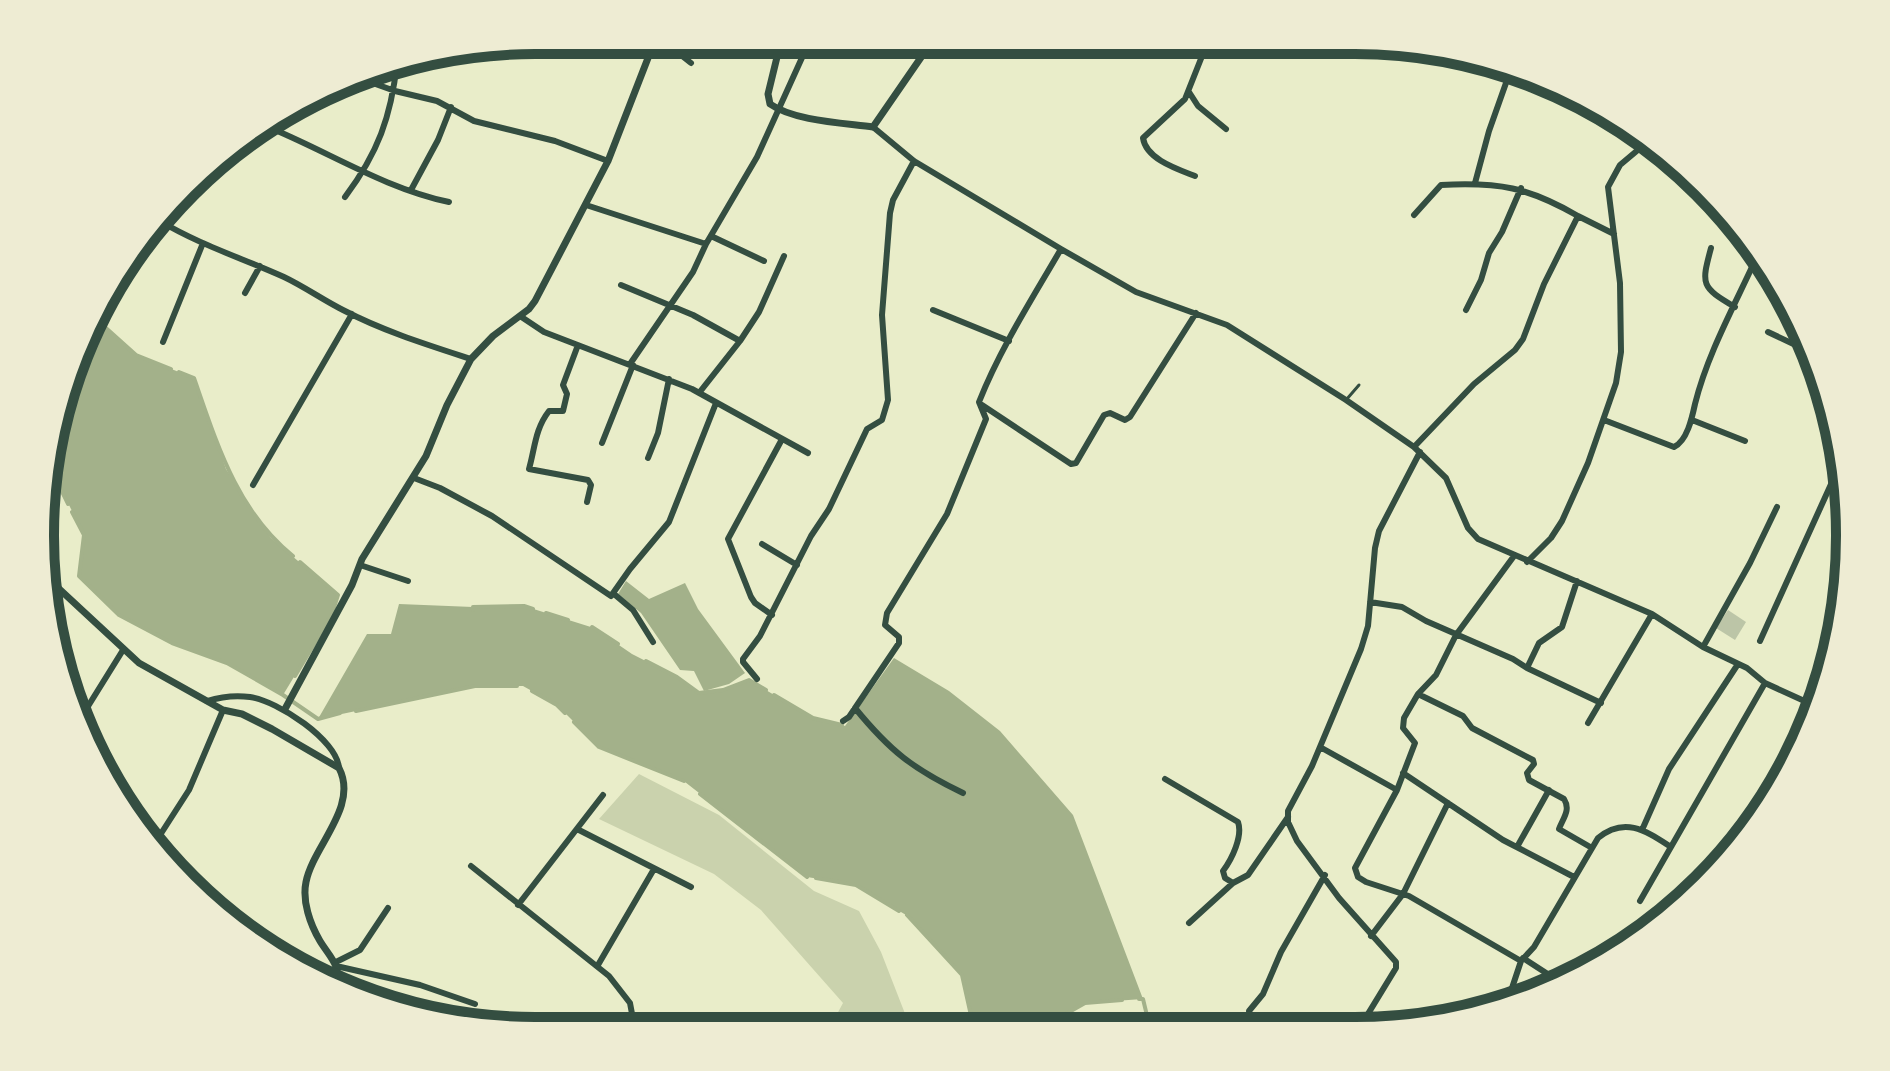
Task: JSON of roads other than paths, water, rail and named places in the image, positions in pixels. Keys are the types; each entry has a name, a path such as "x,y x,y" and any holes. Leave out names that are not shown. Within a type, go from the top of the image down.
{"street":[{"path":"285,707 382,525 414,478 471,359 535,301 608,161 650,54"},
{"path":"680,54 691,63"},
{"path":"778,54 768,100 778,110 823,121 873,127 914,161 1136,292 1227,325 1346,400 1417,450 1446,478 1468,528 1478,539 1652,614 1765,683 1806,702"},
{"path":"602,443 632,364 693,272 757,157 804,54"},
{"path":"873,127 925,54"},
{"path":"1195,176 1161,161 1143,143 1148,132 1185,99 1203,54"},
{"path":"345,197 364,172 381,139 395,91 396,75"},
{"path":"1475,183 1507,79"},
{"path":"373,83 437,101 474,121 555,141 608,161"},
{"path":"1189,92 1198,106 1226,129"},
{"path":"411,190 438,140 451,107"},
{"path":"276,130 317,147 364,172 449,202"},
{"path":"1527,562 1551,538 1562,521 1616,383 1621,352 1620,283 1609,183 1620,165 1640,148"},
{"path":"757,679 742,661 772,615 867,429 882,420 885,411 888,400 882,305 890,213 893,200 914,161"},
{"path":"1414,215 1441,185 1475,183 1521,188 1553,201 1614,234"},
{"path":"1466,310 1481,280 1489,253 1521,188"},
{"path":"586,205 706,244"},
{"path":"1189,923 1233,883 1248,875 1288,817 1292,800 1320,747 1361,649 1368,626 1379,531 1417,450 1474,384 1515,350 1523,339 1544,284 1578,216"},
{"path":"167,225 189,239 315,291 352,314 435,348 471,359"},
{"path":"711,236 764,261"},
{"path":"163,342 203,243"},
{"path":"1711,248 1703,279 1705,286 1735,307"},
{"path":"843,721 856,709 900,640 885,625 887,613 947,514 986,419 979,402 1061,249"},
{"path":"699,393 740,341 765,301 784,256"},
{"path":"1604,420 1674,447 1680,444 1692,420 1701,380 1753,265"},
{"path":"245,293 260,266"},
{"path":"621,285 669,304 740,341"},
{"path":"933,310 1009,341"},
{"path":"979,402 1074,464 1104,415 1110,413 1125,420 1130,417 1196,313"},
{"path":"253,485 352,314"},
{"path":"520,316 544,332 632,364 699,393 781,441 808,453"},
{"path":"1768,332 1796,345"},
{"path":"578,345 563,385 567,394 563,411 549,411 535,434 529,469 588,480 591,485 587,502"},
{"path":"648,458 658,433 669,379"},
{"path":"614,594 630,569 669,522 716,403"},
{"path":"1692,420 1745,441"},
{"path":"772,615 751,597 728,539 781,441"},
{"path":"414,478 492,516 609,595 614,594 633,610 653,642"},
{"path":"1760,641 1833,480"},
{"path":"1703,647 1777,507"},
{"path":"762,544 797,565"},
{"path":"1514,556 1456,635 1436,675 1418,694 1402,723 1415,741 1397,790 1355,868 1358,877 1366,882 1403,894 1549,975"},
{"path":"360,565 408,581"},
{"path":"1527,668 1539,643 1562,627 1577,581"},
{"path":"57,587 139,663 223,710 242,714 272,729 341,771"},
{"path":"58,595 61,591"},
{"path":"1370,602 1402,607 1601,703"},
{"path":"1588,723 1652,614"},
{"path":"87,708 123,650"},
{"path":"1642,830 1669,769 1738,664"},
{"path":"1640,901 1765,683"},
{"path":"1418,694 1463,716 1472,728 1533,760 1527,777 1566,804 1566,814 1559,829 1592,848"},
{"path":"207,701 249,697 285,707 336,753 345,790 337,816 313,862 306,881 304,901 318,939 336,964 336,973"},
{"path":"856,709 900,756 923,774 963,793"},
{"path":"159,836 189,790 223,710"},
{"path":"1320,747 1397,790"},
{"path":"1403,773 1517,847 1574,877"},
{"path":"1165,779 1238,822 1240,831 1223,871 1225,878 1233,883"},
{"path":"1517,847 1549,790"},
{"path":"518,905 603,795"},
{"path":"1371,936 1403,894 1448,803"},
{"path":"1288,817 1291,832 1339,898 1392,957 1396,968 1366,1017"},
{"path":"1512,990 1522,960 1534,947 1598,838 1614,827 1642,830 1671,847"},
{"path":"577,829 691,887"},
{"path":"471,866 598,965 630,1003 633,1017"},
{"path":"598,965 654,869"},
{"path":"1250,1017 1249,1011 1263,994 1281,952 1325,875"},
{"path":"336,964 360,950 388,908"},
{"path":"336,964 420,985 475,1004"}],"lane":[{"path":"1346,400 1359,385"}],"waterway":[{"path":"103,325 136,355 171,369"},
{"path":"179,372 194,378 221,451 243,497 257,518 293,556"},
{"path":"57,482 68,504"},
{"path":"72,512 84,535 79,576 119,615 172,643 227,663 318,719 340,713"},
{"path":"295,676 332,614 338,595 300,562"},
{"path":"473,610 473,607 524,606 533,609"},
{"path":"546,613 568,620"},
{"path":"592,627 618,644"},
{"path":"646,661 699,693 723,690 749,680 766,690"},
{"path":"356,711 475,686 517,686"},
{"path":"532,691 565,713"},
{"path":"774,695 813,718 842,725"},
{"path":"574,722 599,747 684,781"},
{"path":"700,794 807,877"},
{"path":"816,878 856,885 899,911"},
{"path":"907,915 962,975 971,1017"},
{"path":"1139,999 1143,999 1147,1017"},
{"path":"1060,1017 1085,1003 1122,1000"}]}
